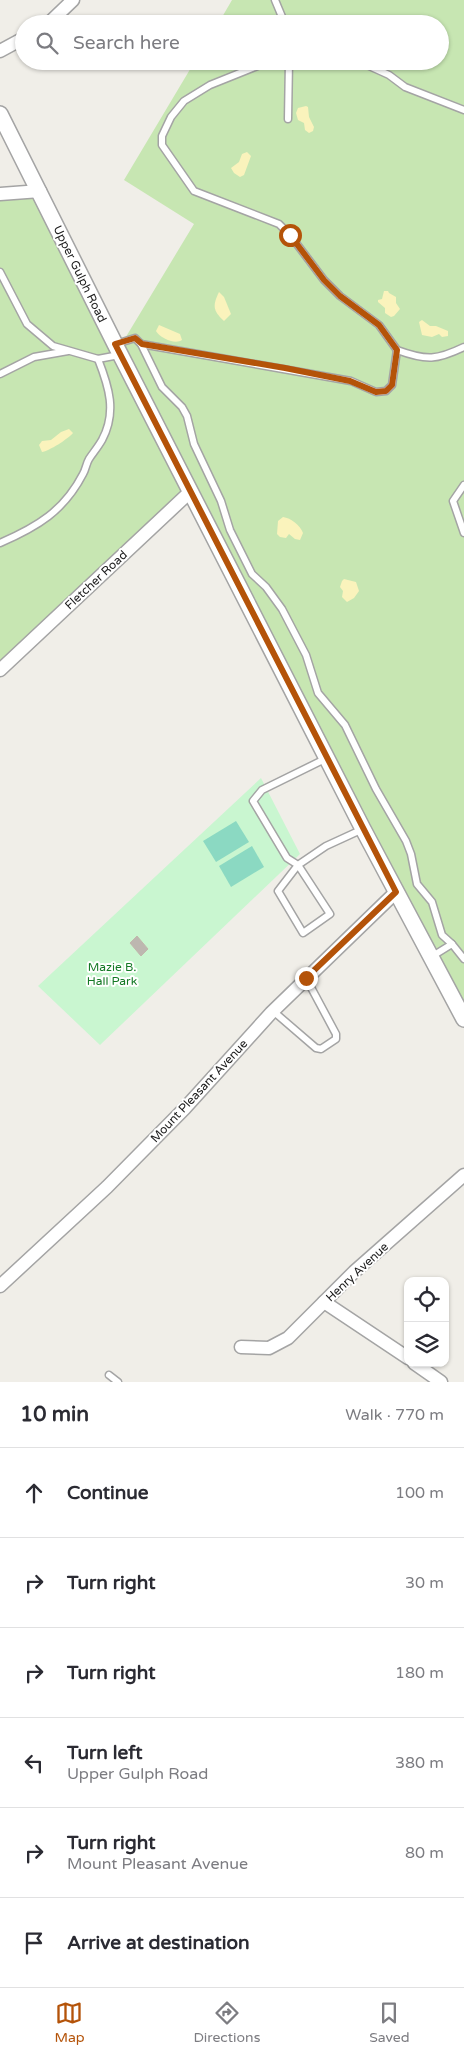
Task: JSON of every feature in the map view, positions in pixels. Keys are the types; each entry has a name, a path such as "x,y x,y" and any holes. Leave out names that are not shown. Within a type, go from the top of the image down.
{"street":[{"path":"57,15 73,0"},
{"path":"0,51 15,43"},
{"name":"Upper Gulph Road","path":"0,114 118,350 363,829 464,1019"},
{"path":"0,194 40,191"},
{"name":"Fletcher Road","path":"0,670 191,491"},
{"name":"Mount Pleasant Avenue","path":"0,1286 107,1187 186,1108 273,1010 396,892"},
{"name":"Henry Avenue","path":"241,1347 269,1348 288,1338 354,1272 464,1175"},
{"path":"324,1302 404,1355"},
{"path":"420,1367 441,1382"}],"lane":[{"path":"275,0 281,15"},
{"path":"248,70 210,85 184,101 168,123 162,136 162,145 194,190 280,224 324,280 340,296 379,325 397,350 430,358 446,356 464,347"},
{"path":"288,118 289,70"},
{"path":"378,70 389,75 405,87 464,110"},
{"path":"0,272 27,324 53,346 98,359 118,350 135,338 142,344 162,387 182,407 187,416 194,444 221,501 230,530 252,574 266,587 282,609 306,655 318,692 345,725 376,789 406,841 411,854 417,884 432,902 442,935 464,959"},
{"path":"142,344 350,381 376,392 386,391 392,385 397,350"},
{"path":"0,374 34,357 69,351"},
{"path":"0,543 37,526 59,509 83,474 88,460 102,439 109,422 111,401 98,359"},
{"path":"464,484 453,501 464,533"},
{"path":"327,758 262,790 253,801 287,858 298,865 330,914 303,933 278,891 298,865 326,846 363,829"},
{"path":"430,957 452,944"},
{"path":"273,1010 316,1048 321,1049 336,1039 336,1034 306,978"},
{"path":"109,1375 118,1382"}],"green space":[{"path":"232,0 464,0 464,1004 192,491 0,670 0,201 40,191 118,350 194,224 124,180 190,70 449,70 449,15 223,15"},
{"name":"Mazie B. Hall Park","path":"261,778 300,854 100,1045 38,986"},
{"path":"236,821 249,842 216,862 203,841"},
{"path":"252,846 264,867 231,887 219,866"}],"sand":[{"path":"308,107 309,117 314,127 313,131 309,133 305,130 304,123 298,120 296,113 298,108"},
{"path":"247,152 251,156 244,175 240,177 231,168 239,162 242,154"},
{"path":"384,291 388,291 396,297 396,303 400,309 391,317 385,313 385,308 378,302 378,300 382,299"},
{"path":"219,292 224,297 231,314 224,321 217,314 215,307"},
{"path":"422,320 430,326 436,326 448,331 448,336 442,337 439,334 432,337 422,335 419,322"},
{"path":"159,325 180,334 182,340 176,342 161,336 156,331"},
{"path":"69,429 73,433 71,435 54,447 42,452 39,445 42,441 51,440 61,432"},
{"path":"283,517 292,520 300,527 303,533 300,540 295,539 289,534 286,538 280,537 277,534 278,521"},
{"path":"344,579 356,582 359,591 354,598 347,602 342,597 343,591 340,587"}],"building":[{"path":"137,936 148,949 141,956 130,943"}],"route":[{"path":"290,235 324,280 360,313 379,325 397,350 392,385 386,391 376,392 361,384 350,381 285,368 142,344 135,338 115,344 396,892 306,978"}]}
